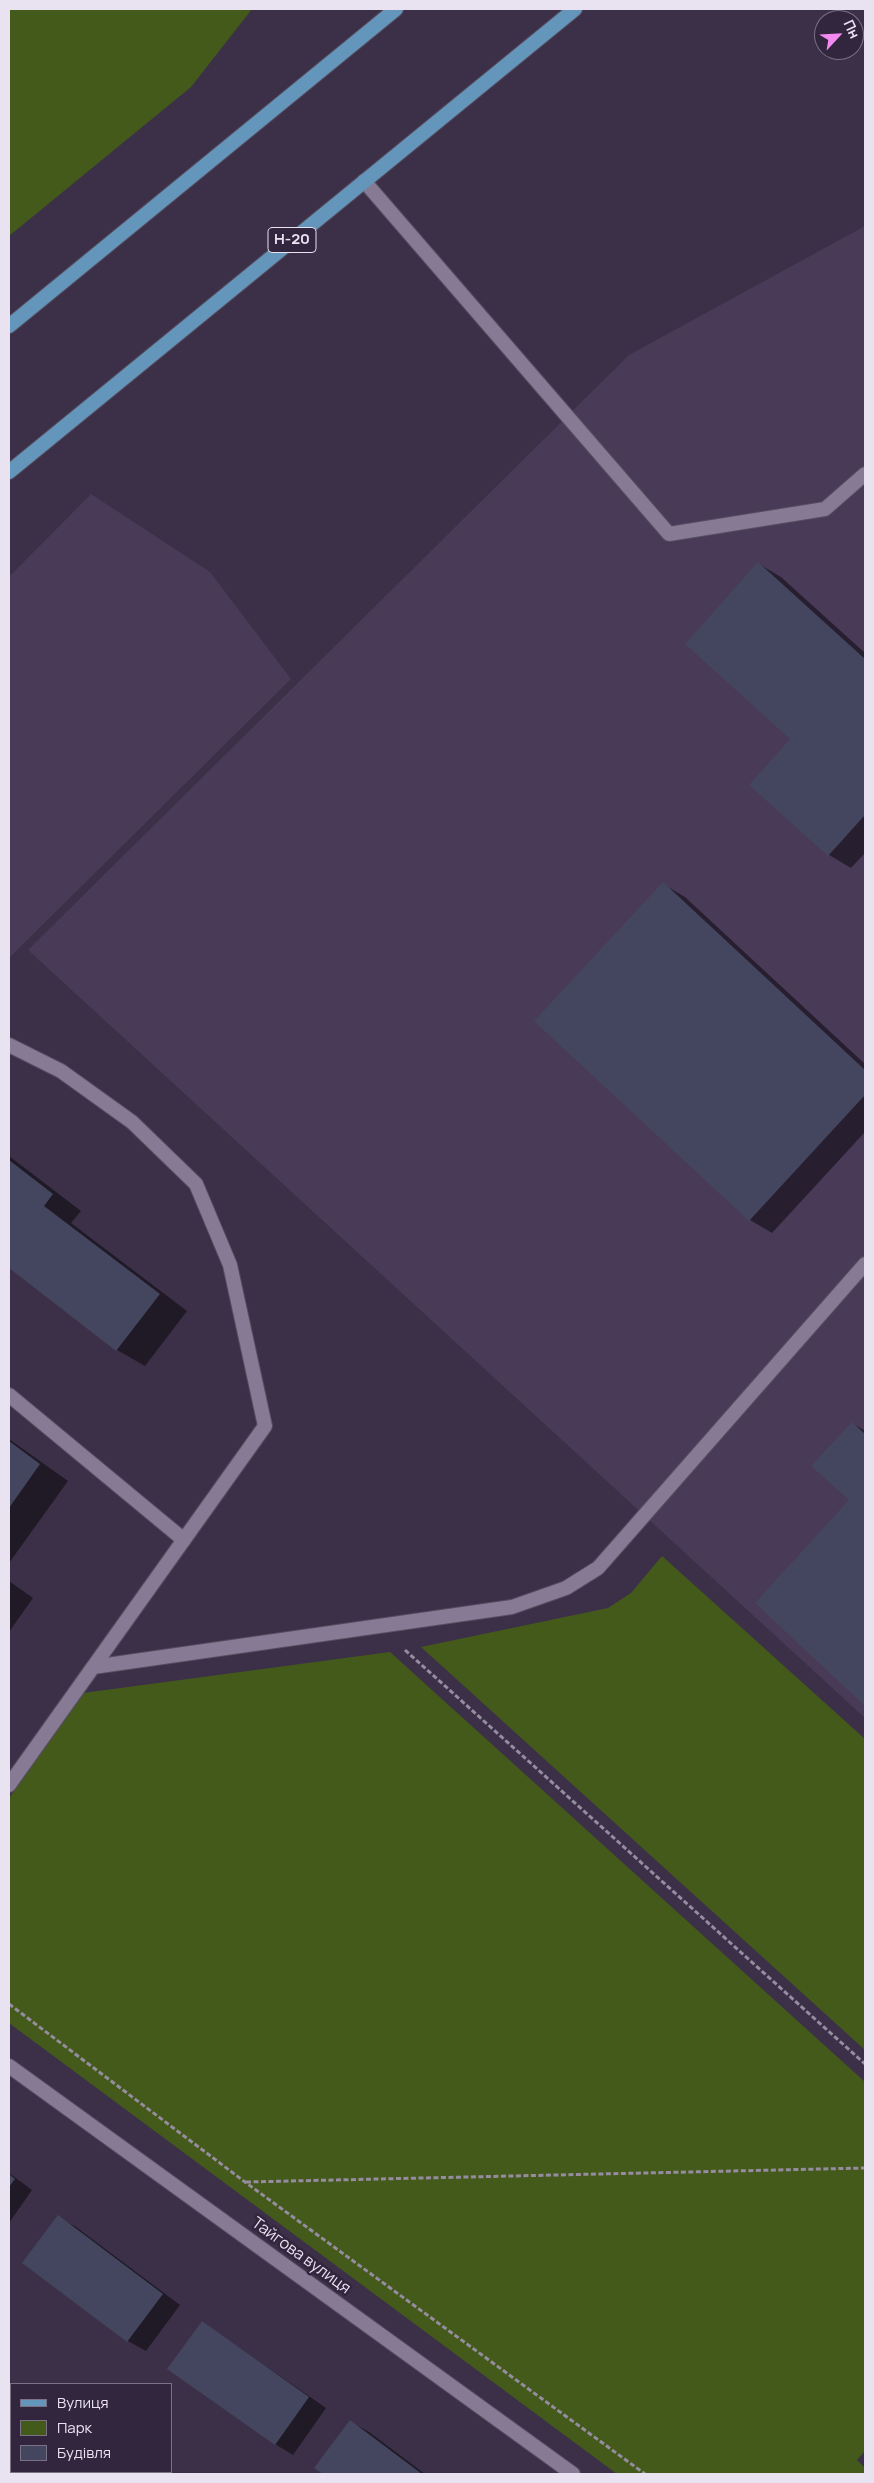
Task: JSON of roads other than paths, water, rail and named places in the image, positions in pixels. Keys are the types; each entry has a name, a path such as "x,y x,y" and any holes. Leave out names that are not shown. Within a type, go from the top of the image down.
{"main road":[{"path":"9,326 396,9"},
{"name":"Н-20","path":"9,472 575,9"}],"street":[{"path":"364,181 669,534 825,509 865,474"},
{"path":"9,1045 61,1071 132,1122 196,1184 230,1265 265,1426 9,1785"},
{"path":"93,1667 512,1607 566,1588 598,1568 865,1264"},
{"path":"9,1395 184,1540"},
{"name":"Тайгова вулиця","path":"9,2066 573,2474"}]}
